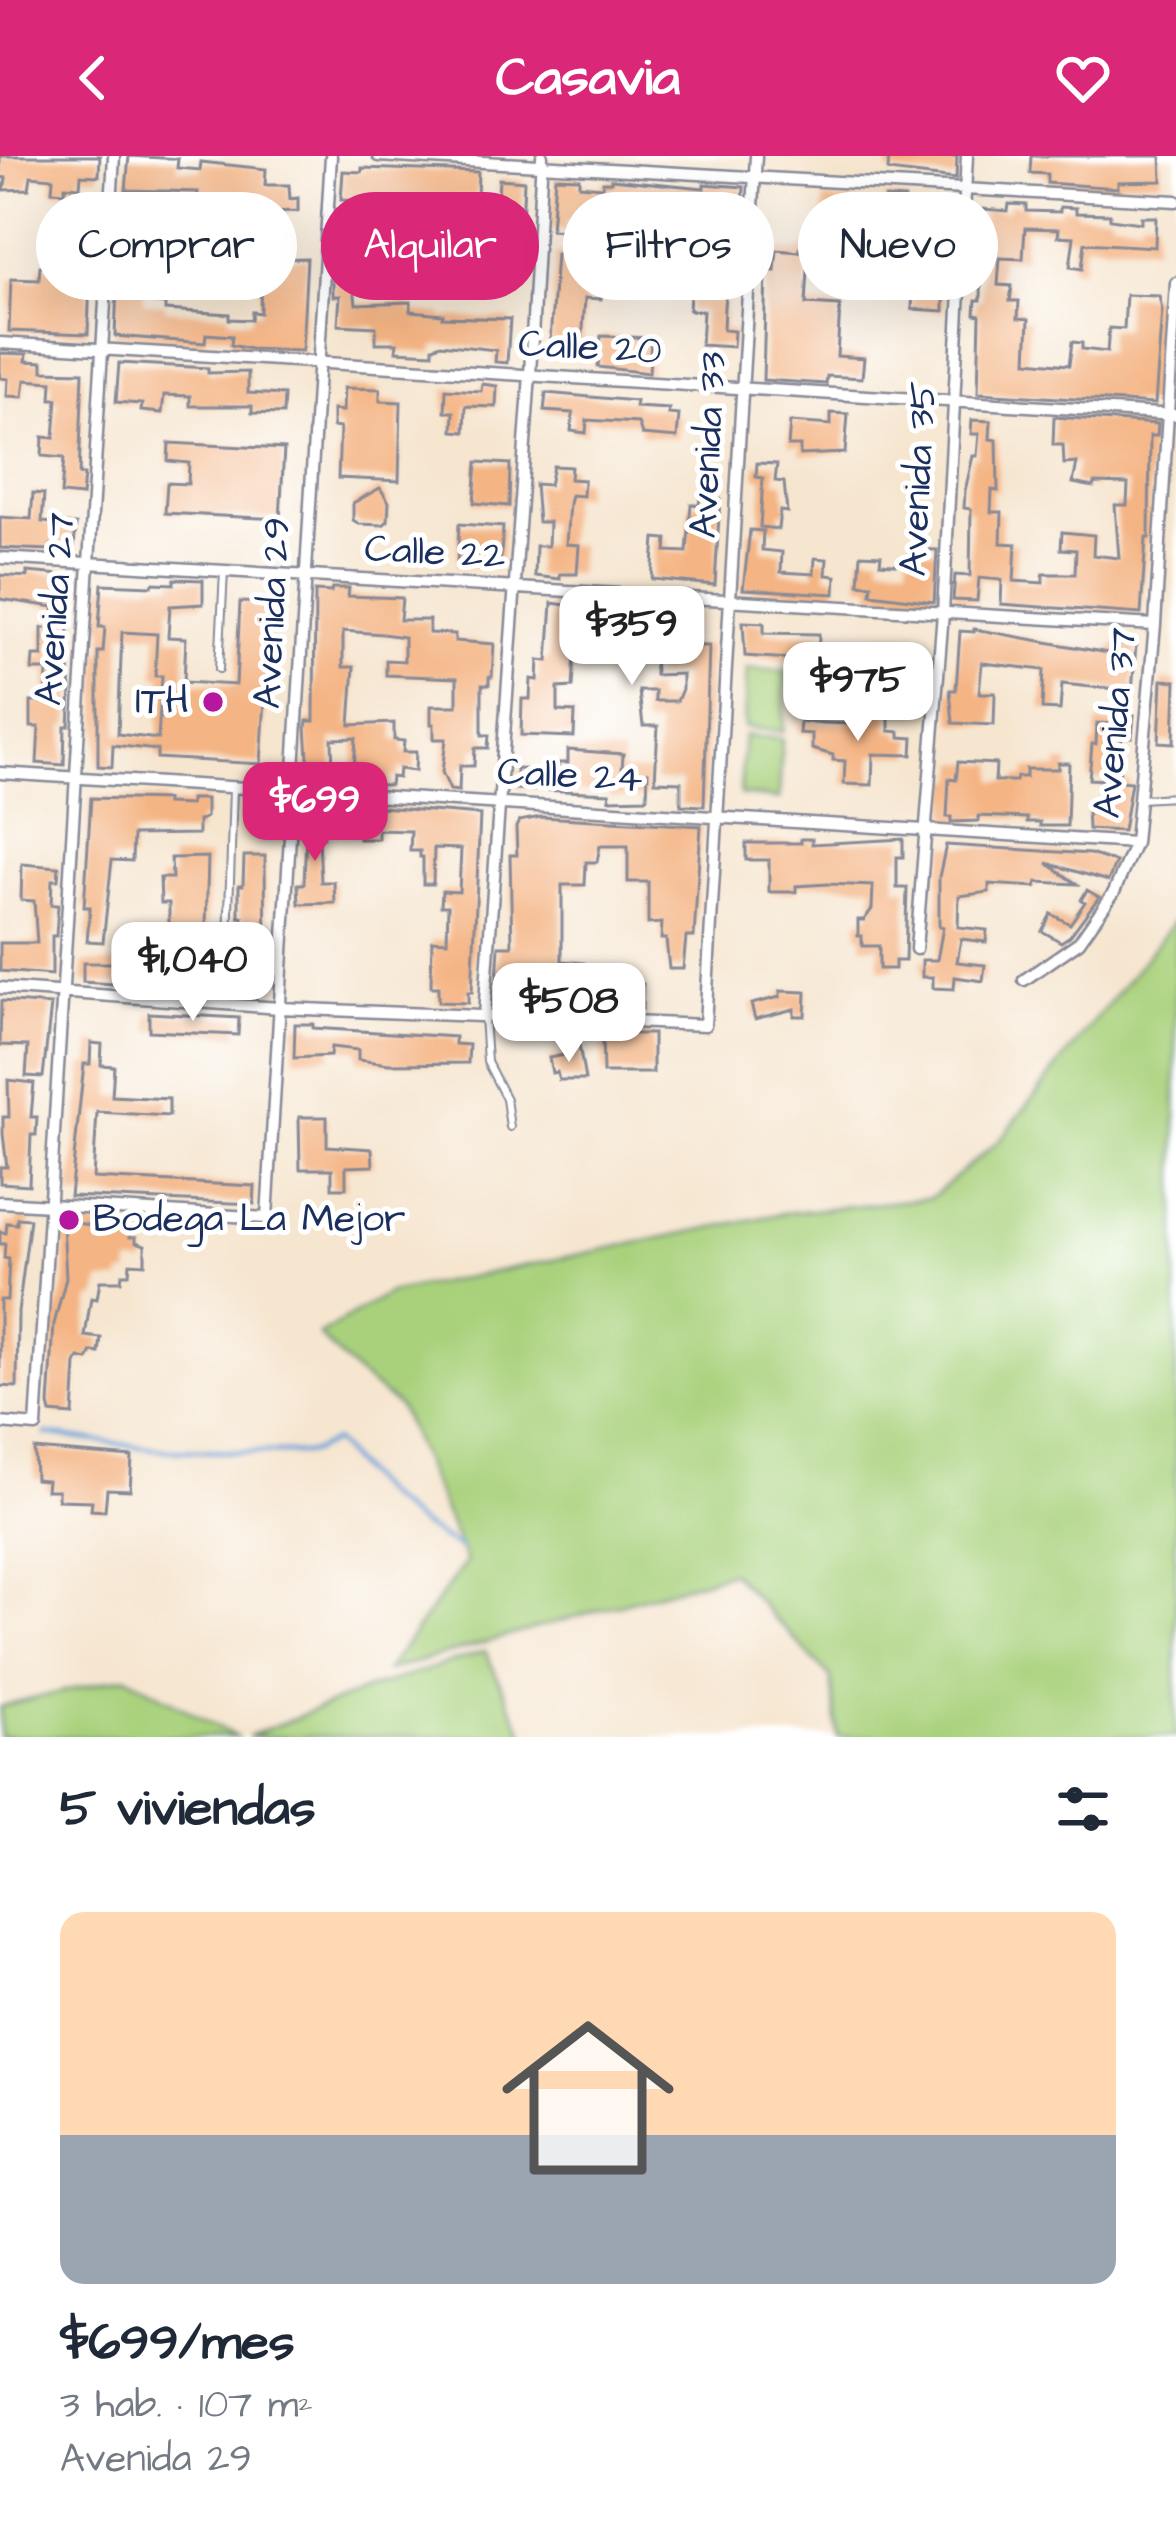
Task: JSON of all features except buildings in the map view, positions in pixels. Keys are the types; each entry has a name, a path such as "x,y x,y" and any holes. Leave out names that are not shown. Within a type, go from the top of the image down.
{"street":[{"name":"Avenida 27","path":"0,1424 36,1426 114,156"},
{"name":"Avenida 29","path":"50,1204 267,1218 331,156"},
{"path":"378,156 542,161 754,178 1176,201"},
{"name":"Avenida 33","path":"484,1016 705,1025 756,156"},
{"name":"Avenida 35","path":"916,949 943,613 967,156"},
{"path":"0,988 280,1008 484,1016 542,161"},
{"name":"Avenida 37","path":"1024,980 1079,942 1114,892 1136,843 1172,415 1176,283"},
{"name":"Calle 20","path":"0,343 1172,415"},
{"name":"Calle 22","path":"0,558 1155,625"},
{"name":"Calle 24","path":"0,773 1136,843"},
{"path":"0,1202 50,1204"}],"lane":[{"path":"219,669 224,571"},
{"path":"226,1004 233,788"},
{"path":"1139,800 1176,797"},
{"path":"484,1016 487,1062 506,1099 509,1126"}],"green space":[{"path":"747,669 787,671 783,732 744,727"},
{"path":"744,735 782,739 779,799 740,795"},
{"path":"1176,919 1176,1737 838,1737 831,1678 731,1572 386,1671 466,1562 399,1407 319,1335 390,1293 784,1213 930,1198 999,1141"},
{"path":"485,1651 526,1737 247,1737 368,1689"},
{"path":"127,1676 236,1737 0,1737 0,1707"}],"waterway":[{"path":"46,1434 163,1450 271,1453 310,1453 333,1441 390,1502 460,1548"}],"place":[{"name":"ITH","path":"213,702"},
{"name":"Bodega La Mejor","path":"69,1220"}]}
